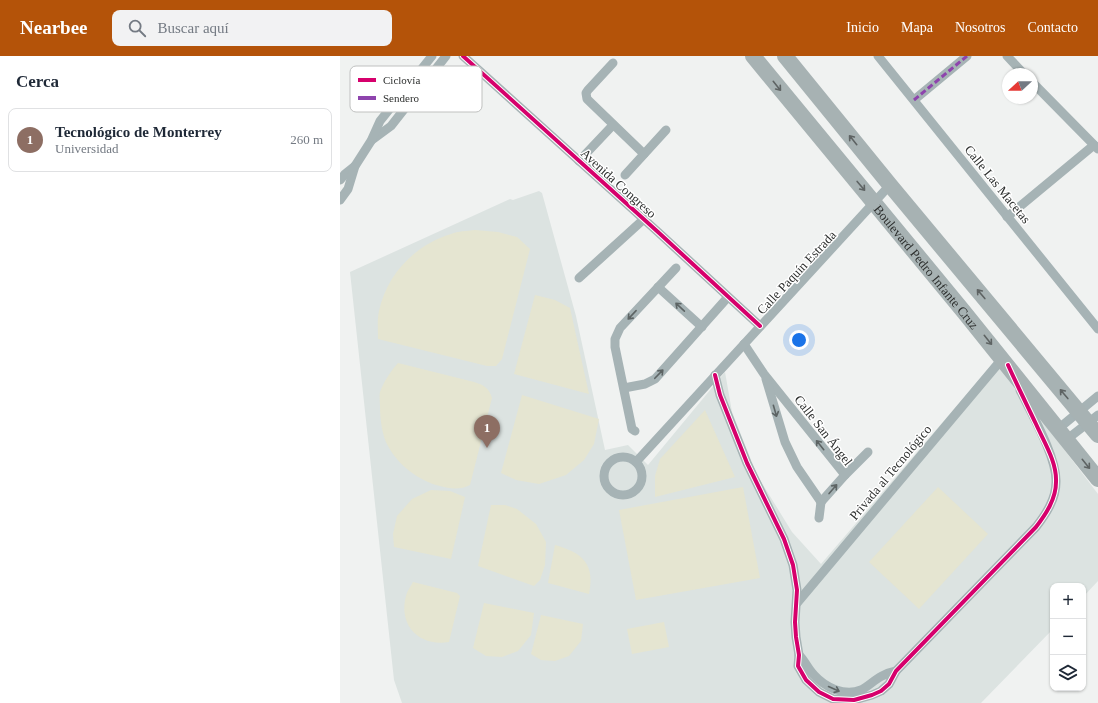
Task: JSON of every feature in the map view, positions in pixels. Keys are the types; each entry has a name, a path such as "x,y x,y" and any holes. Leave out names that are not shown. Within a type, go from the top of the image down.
{"highway":[{"name":"Boulevard Pedro Infante Cruz","path":"753,56 1005,362 1098,479"},
{"name":"Boulevard Pedro Infante Cruz","path":"785,56 890,185 1088,416 1098,435"}],"street":[{"path":"424,66 432,56"},
{"path":"438,66 446,56"},
{"name":"Avenida Congreso","path":"463,56 474,66"},
{"name":"Calle Las Macetas","path":"878,56 1098,329"},
{"path":"914,100 967,56"},
{"path":"1007,56 1018,68"},
{"path":"613,63 588,90 586,96 588,102 644,154"},
{"name":"Avenida Congreso","path":"482,73 760,326"},
{"path":"1007,217 1096,147 1038,88"},
{"path":"340,200 349,185 355,166 371,141 380,121 387,112"},
{"path":"371,141 391,126 402,112"},
{"path":"579,162 613,125"},
{"path":"625,175 666,130"},
{"path":"340,180 355,166"},
{"name":"Calle Paquín Estrada","path":"636,462 890,185"},
{"path":"579,278 644,220"},
{"path":"635,430 632,429 615,347 615,339 620,328 676,268"},
{"path":"658,287 702,327"},
{"path":"624,388 645,384 655,379 728,297"},
{"name":"Calle San Ángel","path":"744,344 764,374 845,475 821,502 797,467 785,442 764,374"},
{"path":"715,375 720,395 747,464 789,554 795,577 797,603 796,637 799,655 818,679 841,692 859,691 882,676 896,671 1036,527 1048,509 1054,496 1056,483 1055,467 1049,451 1005,362"},
{"name":"Privada al Tecnológico","path":"797,603 1005,362"},
{"path":"1062,435 1088,416 1098,396"},
{"path":"1062,435 1088,416"},
{"path":"845,475 868,452"},
{"path":"628,457 636,462 641,470 642,477 637,489 632,493 625,495 613,492 605,482 604,475 606,467 615,458 628,457"},
{"path":"819,518 821,502"}],"shaded area":[{"path":"539,191 542,193 576,316 605,450 628,445 648,465 725,372 732,412 757,475 792,532 821,564 996,360 1098,494 1098,581 1086,594 1086,583 1050,583 1050,632 981,703 402,703 394,680 350,272 510,199 513,200"}],"green space":[{"path":"475,230 498,232 517,237 530,249 502,359 496,366 487,366 378,339 378,314 383,298 396,273 404,263 426,245 438,239 457,232"},
{"path":"535,295 555,300 570,308 589,394 514,374"},
{"path":"398,363 474,382 488,389 492,398 470,485 463,488 452,488 432,484 403,466 392,453 384,437 380,411 380,394 390,373"},
{"path":"522,395 599,419 594,444 584,460 566,475 539,484 516,480 501,473"},
{"path":"705,410 735,477 655,497 655,476 660,459"},
{"path":"743,487 760,578 636,600 619,510"},
{"path":"938,487 988,534 919,609 869,562"},
{"path":"431,490 450,491 465,497 451,559 394,547 393,534 397,516 412,499"},
{"path":"491,505 505,505 517,509 536,524 546,542 545,565 540,580 534,586 478,566"},
{"path":"555,545 573,552 585,561 590,575 589,594 548,583"},
{"path":"413,582 457,593 460,596 449,642 438,643 428,641 413,632 408,625 404,607 408,590"},
{"path":"484,603 534,613 531,635 518,651 502,657 486,656 473,648"},
{"path":"541,615 583,624 581,641 569,656 555,661 541,660 531,654"},
{"path":"664,622 669,647 632,654 627,629"}],"marked path":[{"path":"914,100 967,56"}],"cycle path":[{"path":"463,56 474,66"},
{"path":"482,73 760,326"},
{"path":"715,375 720,395 747,463 784,539 793,565 797,590 795,622 799,655 798,666 806,680 819,692 833,699 854,700 881,691 889,684 896,671 1036,527 1050,506 1056,488 1056,475 1052,460 1008,365"}],"place":[{"name":"Tecnológico de Monterrey","path":"487,448"}]}
